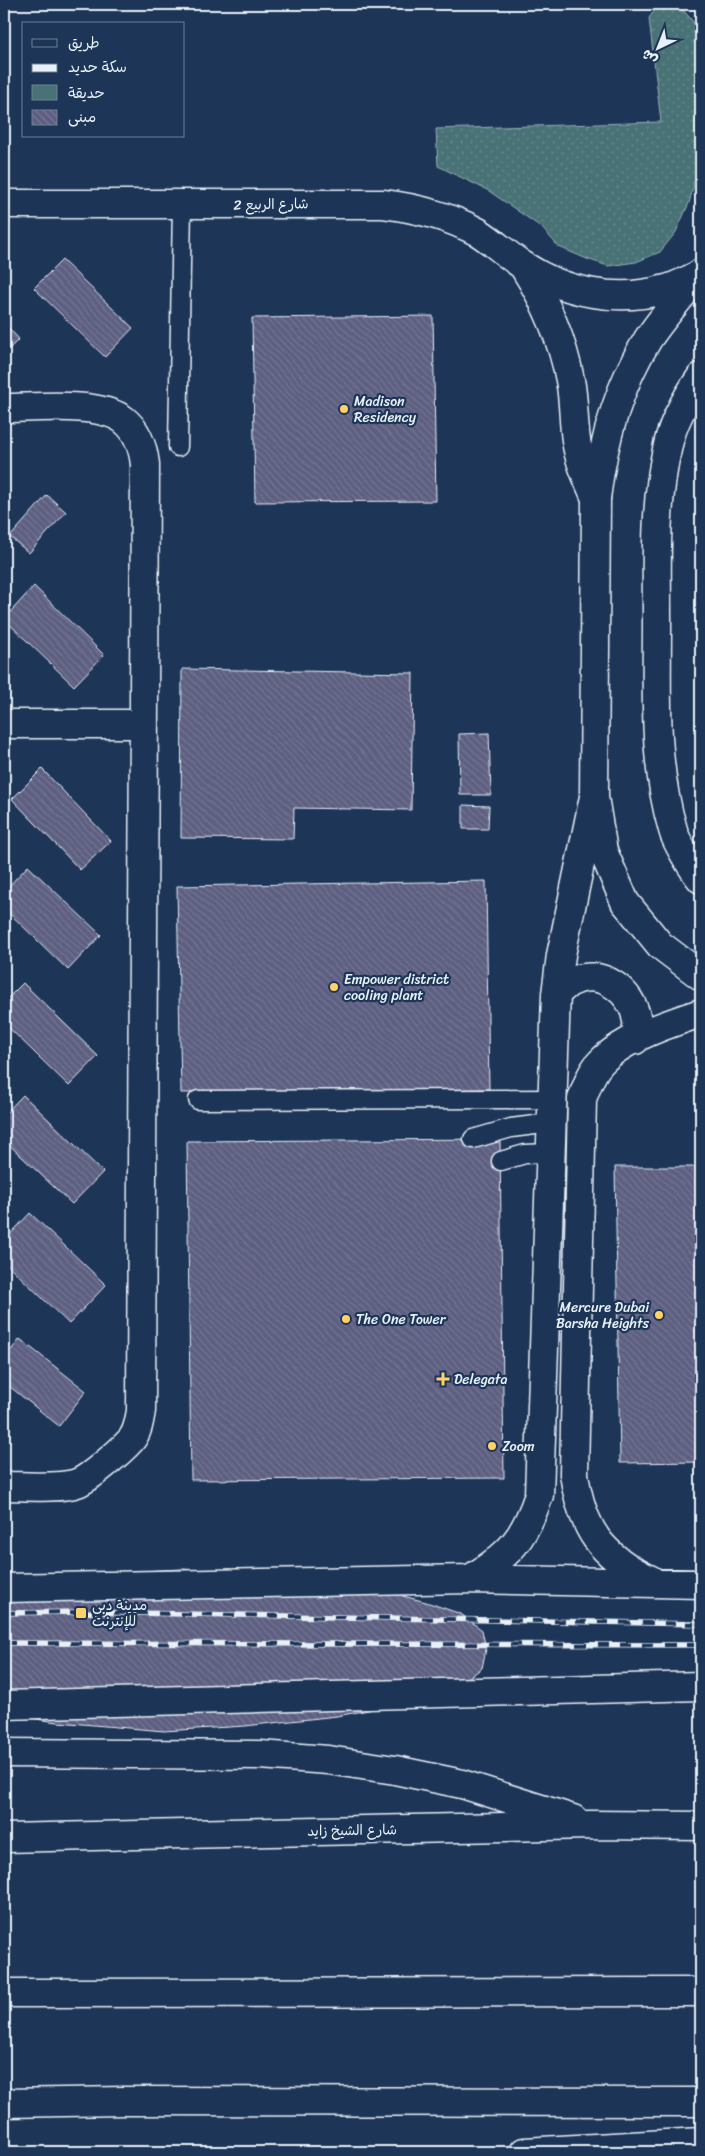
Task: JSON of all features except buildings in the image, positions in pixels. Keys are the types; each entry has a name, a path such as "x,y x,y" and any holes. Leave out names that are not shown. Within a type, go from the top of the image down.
{"main road":[{"name":"شارع الربيع 2","path":"4,204 364,202 417,209 450,220 477,232 501,247 523,266 556,284 592,294 630,296 667,289 701,273"},
{"name":"شارع الربيع 2","path":"523,266 550,313 563,350 570,381 576,441 584,470 596,498"},
{"path":"701,273 672,305 648,339 628,376 612,416 601,456 596,498 594,796 603,851 625,902 660,946 701,976"},
{"path":"701,377 688,397 668,443 660,492 657,543 657,739 662,782 673,832 701,879"},
{"path":"4,408 92,408 109,413 124,420 136,432 143,447 146,464 140,1419 131,1439 87,1477 77,1483 65,1486 4,1486"},
{"path":"4,724 144,724"},
{"path":"470,1578 494,1565 515,1546 530,1522 539,1495 556,994 561,955 594,796"},
{"path":"556,994 571,982 588,977 606,980 622,990 632,1004 637,1022 635,1040"},
{"path":"655,1582 628,1570 607,1552 589,1528 578,1502 574,1474 582,1099 589,1080 600,1062 616,1049 664,1026 701,1014"},
{"path":"4,1588 470,1578 701,1584"},
{"path":"4,1705 701,1686"},
{"path":"4,1753 260,1755 328,1760 395,1770 462,1784 527,1803 591,1825"},
{"name":"شارع الشيخ زايد","path":"4,1838 591,1825 701,1826"},
{"path":"4,1993 701,1992"},
{"path":"4,2104 124,2101 701,2102"},
{"path":"524,2152 701,2142"}],"lane":[{"path":"178,447 182,204"},
{"path":"198,1100 552,1111"},
{"path":"474,1139 511,1128 552,1111"},
{"path":"500,1161 525,1154 551,1153"}],"green space":[{"path":"670,4 684,11 701,31 701,159 689,203 676,232 660,252 636,262 608,266 587,259 559,247 541,227 489,191 438,166 436,129 661,122 649,18 658,6"}],"railway":[{"path":"4,1613 80,1612 701,1624"},
{"path":"4,1643 701,1645"}],"place":[{"name":"Madison Residency","path":"344,409"},
{"name":"Empower district cooling plant","path":"334,987"},
{"name":"Mercure Dubai Barsha Heights","path":"659,1315"},
{"name":"The One Tower","path":"346,1319"},
{"name":"Delegata","path":"443,1379"},
{"name":"Zoom","path":"492,1446"},
{"name":"مدينة دبي للإنترنت","path":"81,1613"}]}
